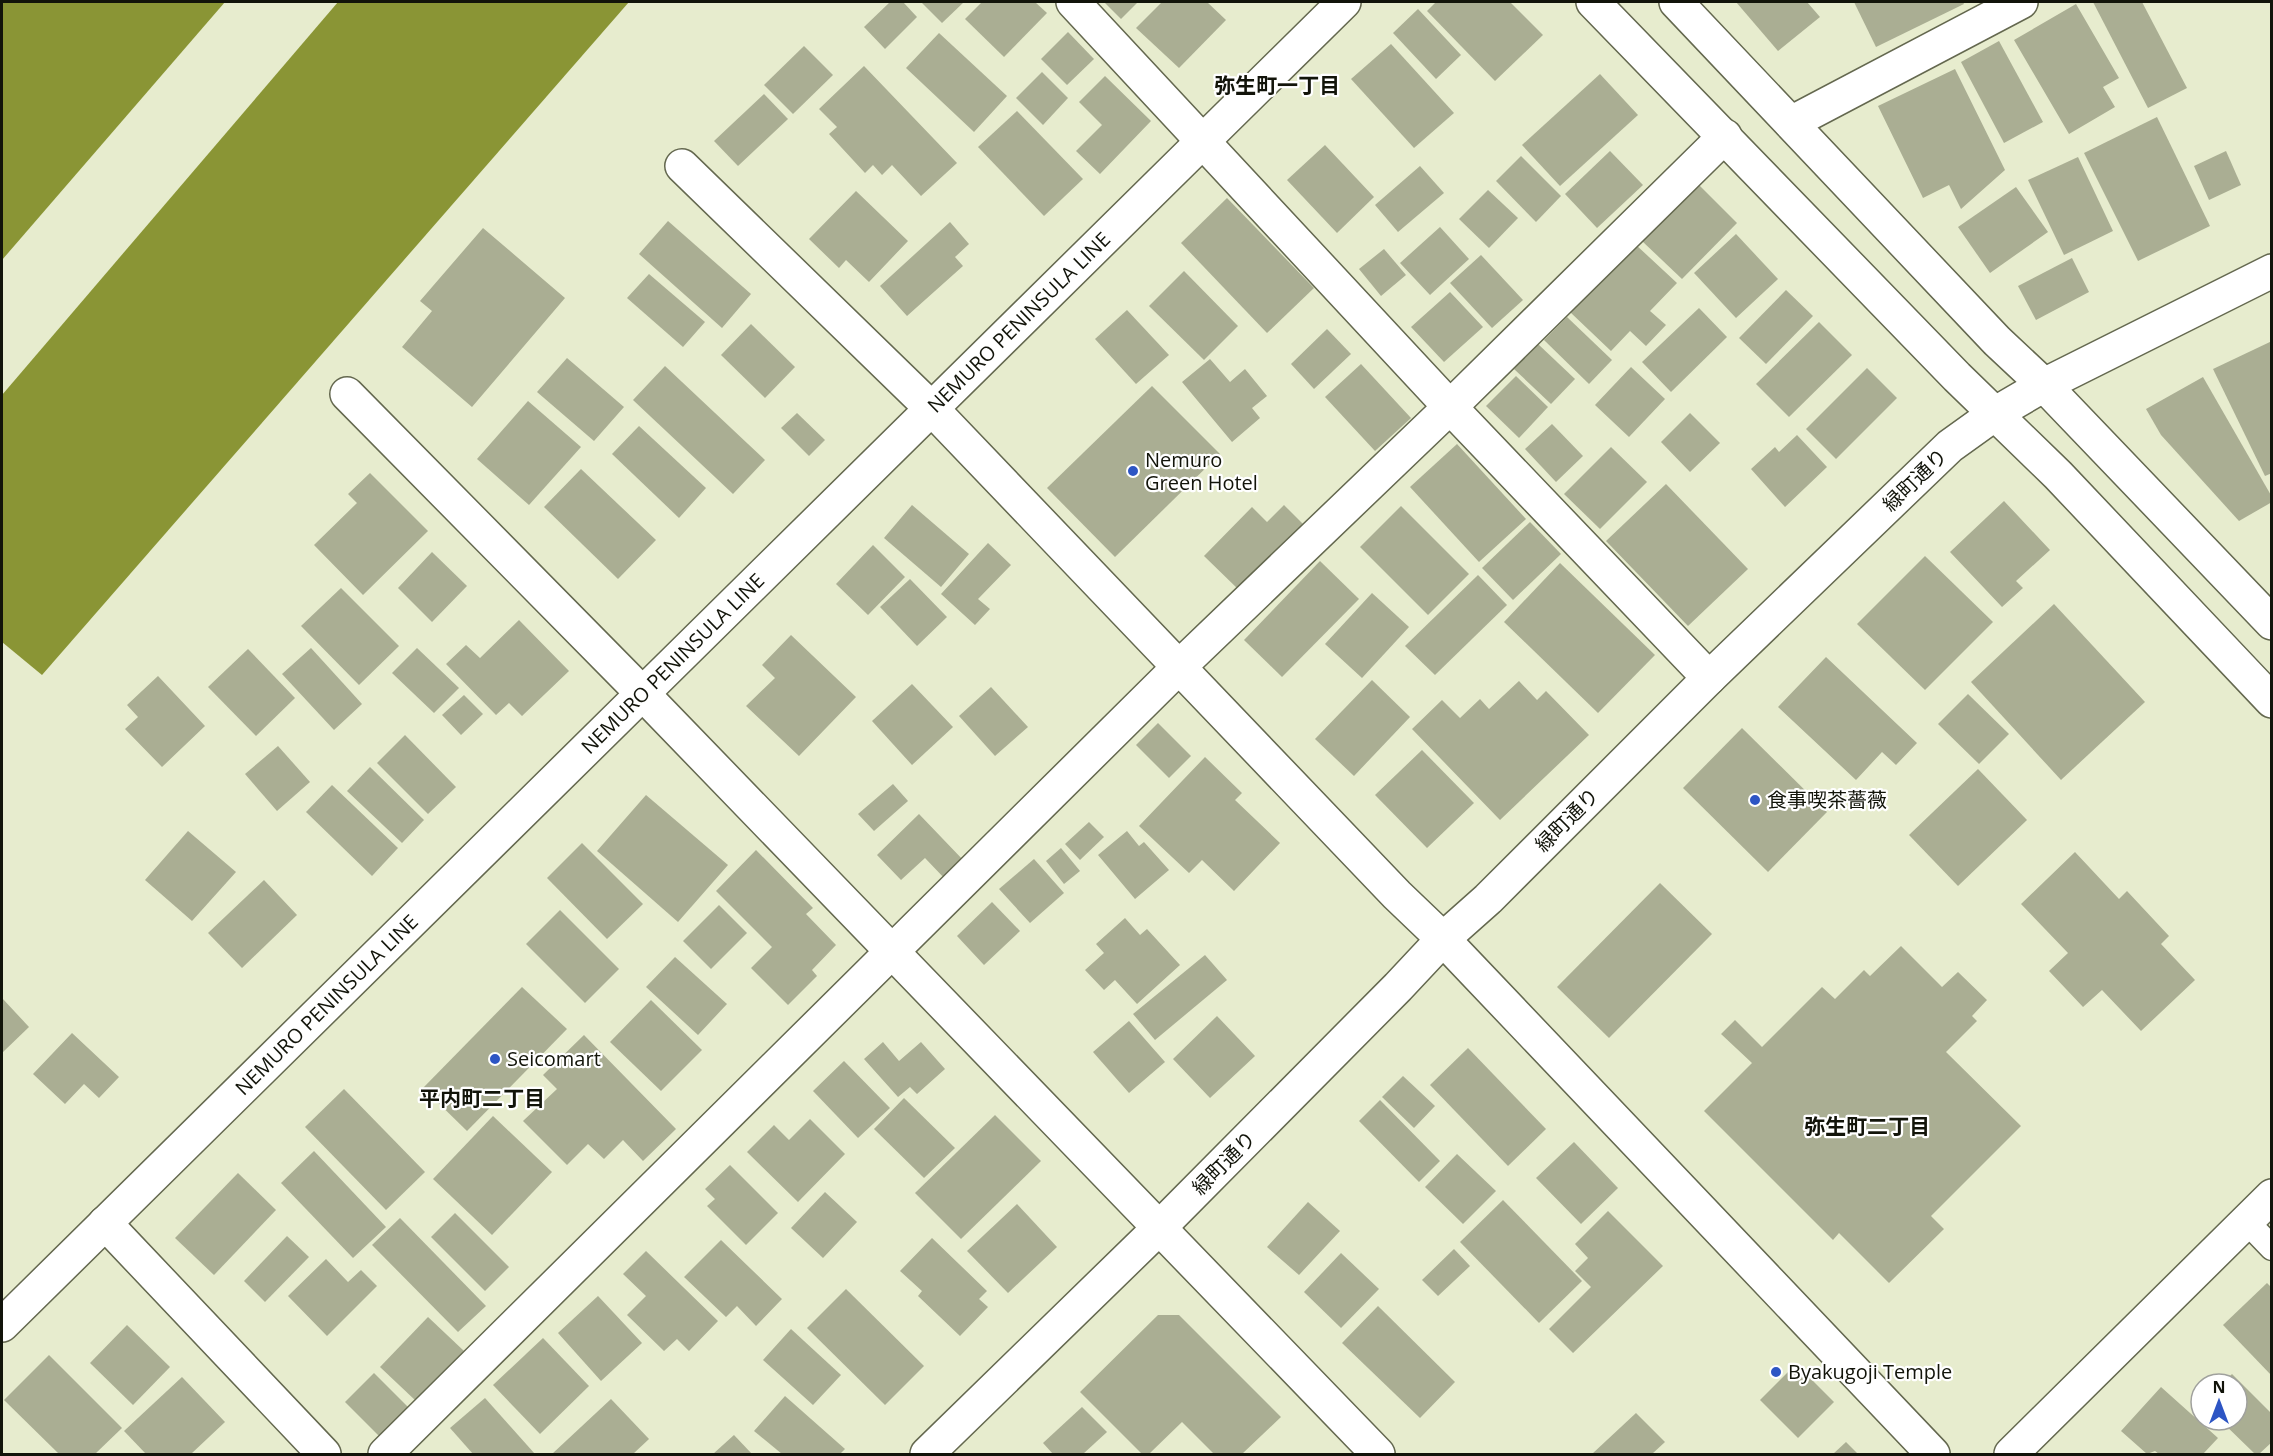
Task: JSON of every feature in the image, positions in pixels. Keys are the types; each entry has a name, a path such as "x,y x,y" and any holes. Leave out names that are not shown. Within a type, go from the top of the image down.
{"street":[{"path":"1073,2 1450,407 1709,678"},
{"name":"NEMURO PENINSULA LINE","path":"2,1325 579,759 642,693 1344,2"},
{"path":"1593,2 1957,377 1996,413 2271,701"},
{"path":"1676,2 1997,341 2044,385 2271,623"},
{"path":"1791,123 2020,2"},
{"path":"385,1455 1179,667 1450,407 1725,136"},
{"path":"682,166 932,409 1397,895 1443,939 1932,1455"},
{"name":"緑町通り","path":"927,1455 1158,1229 1443,939 1488,899 1709,678 1950,446 1996,413 2044,385 2271,271"},
{"path":"348,394 642,693 1378,1455"},
{"path":"2011,1455 2271,1196"},
{"path":"105,1223 324,1455"}],"lane":[{"path":"2246,1221 2271,1248"}],"shaded area":[{"path":"2,2 629,2 42,675 2,642"}],"pier":[{"path":"225,2 338,2 2,395 2,260"}],"building":[{"path":"890,2 903,2 917,17 885,49 864,27"},
{"path":"921,2 964,2 942,23"},
{"path":"982,2 1035,2 1047,13 1004,57 965,19"},
{"path":"1104,2 1138,2 1121,19"},
{"path":"1162,2 1207,2 1226,20 1179,68 1136,28"},
{"path":"1436,2 1510,2 1543,35 1495,81 1427,11"},
{"path":"1736,2 1807,2 1820,17 1778,51"},
{"path":"1854,2 1963,2 1964,4 1876,47"},
{"path":"2093,2 2142,2 2187,88 2148,108"},
{"path":"2076,4 2119,78 2103,87 2115,107 2069,134 2014,40"},
{"path":"1418,9 1461,55 1436,79 1393,33"},
{"path":"1068,32 1094,59 1067,85 1041,59"},
{"path":"939,33 1007,96 974,132 906,68"},
{"path":"1999,41 2043,122 2004,143 1961,62"},
{"path":"1391,44 1454,113 1414,148 1351,79"},
{"path":"804,46 833,75 793,114 764,85"},
{"path":"864,66 957,163 921,196 892,165 882,175 873,165 865,173 829,134 837,127 819,109"},
{"path":"1955,69 2005,170 1961,209 1949,185 1923,198 1878,106"},
{"path":"1042,72 1068,98 1043,125 1016,98"},
{"path":"1600,74 1638,115 1560,186 1522,145"},
{"path":"1105,76 1151,121 1100,174 1076,151 1102,125 1079,102"},
{"path":"764,94 788,119 738,166 714,141"},
{"path":"1017,111 1083,179 1044,216 978,147"},
{"path":"2157,117 2210,226 2138,261 2084,153"},
{"path":"1325,145 1374,197 1337,233 1287,180"},
{"path":"1610,151 1643,185 1597,228 1565,194"},
{"path":"2226,151 2241,185 2209,200 2194,166"},
{"path":"1521,156 1561,196 1536,222 1496,181"},
{"path":"2078,157 2113,231 2064,255 2028,180"},
{"path":"1420,166 1444,193 1398,232 1375,205"},
{"path":"1698,184 1737,223 1682,279 1642,241"},
{"path":"2016,187 2048,232 1990,273 1958,227"},
{"path":"1488,190 1518,218 1489,248 1459,219"},
{"path":"856,191 908,241 869,282 846,260 839,268 809,239"},
{"path":"1227,198 1314,288 1267,333 1181,243"},
{"path":"668,221 751,294 722,328 639,254"},
{"path":"950,222 969,244 955,257 963,266 907,316 880,286"},
{"path":"1440,227 1469,259 1430,295 1400,263"},
{"path":"483,228 565,298 472,407 402,347 432,311 420,301"},
{"path":"1736,234 1778,279 1736,318 1694,273"},
{"path":"1635,244 1677,283 1650,311 1666,325 1646,346 1630,331 1611,351 1570,312"},
{"path":"1384,249 1406,275 1381,296 1359,269"},
{"path":"1481,255 1523,300 1492,328 1450,283"},
{"path":"2072,258 2089,292 2036,320 2018,286"},
{"path":"1184,271 1238,326 1204,360 1149,306"},
{"path":"649,274 705,322 683,347 627,298"},
{"path":"1786,290 1813,316 1766,364 1739,338"},
{"path":"1450,292 1483,327 1444,362 1411,327"},
{"path":"1699,308 1727,337 1671,392 1642,362"},
{"path":"1127,310 1169,355 1136,384 1095,339"},
{"path":"1567,317 1612,360 1589,384 1544,340"},
{"path":"1819,322 1852,355 1789,417 1756,384"},
{"path":"751,324 795,367 765,398 721,355"},
{"path":"1327,329 1351,354 1314,389 1291,364"},
{"path":"2272,341 2272,473 2265,476 2213,369"},
{"path":"1538,344 1575,379 1551,404 1514,369"},
{"path":"567,358 624,407 594,441 537,392"},
{"path":"1210,359 1230,382 1245,369 1267,396 1252,408 1260,418 1232,442 1182,382"},
{"path":"1361,364 1411,418 1375,451 1325,397"},
{"path":"665,366 765,460 733,494 633,400"},
{"path":"1631,367 1665,399 1629,437 1595,405"},
{"path":"1867,368 1897,398 1836,459 1806,429"},
{"path":"1516,376 1548,407 1519,438 1486,406"},
{"path":"2203,377 2272,497 2272,502 2239,521 2161,435 2146,409"},
{"name":"Nemuro Green Hotel","path":"1152,386 1220,454 1115,557 1047,488"},
{"path":"528,401 581,447 529,505 477,459"},
{"path":"797,413 825,440 809,456 781,428"},
{"path":"1690,413 1720,443 1690,472 1661,442"},
{"path":"1552,424 1583,456 1556,482 1525,449"},
{"path":"639,426 706,488 679,518 612,454"},
{"path":"1797,435 1827,467 1785,507 1751,469 1775,447 1779,452"},
{"path":"1457,444 1526,519 1479,562 1410,487"},
{"path":"1611,447 1647,482 1600,529 1564,494"},
{"path":"581,469 656,540 618,579 544,507"},
{"path":"370,473 428,531 363,595 314,545 357,503 348,494"},
{"path":"1666,484 1748,569 1688,626 1606,541"},
{"path":"2004,501 2050,550 2016,581 2023,588 2002,607 1950,552"},
{"path":"912,505 969,554 941,587 884,538"},
{"path":"1284,505 1305,526 1240,591 1204,556 1252,507 1267,522"},
{"path":"1401,506 1469,574 1428,615 1360,547"},
{"path":"1530,522 1561,554 1513,600 1482,568"},
{"path":"988,543 1011,565 978,599 990,609 975,625 941,594"},
{"path":"873,545 905,577 868,615 836,584"},
{"path":"432,552 467,586 432,622 398,588"},
{"path":"1925,556 1993,622 1925,690 1857,624"},
{"path":"1320,561 1359,599 1282,677 1244,640"},
{"path":"1560,563 1655,655 1598,713 1504,622"},
{"path":"1478,575 1507,605 1435,675 1405,646"},
{"path":"910,579 947,617 917,646 880,607"},
{"path":"341,588 399,646 359,685 301,626"},
{"path":"1372,593 1409,627 1362,678 1325,644"},
{"path":"2054,604 2145,702 2061,780 1971,682"},
{"path":"519,620 569,671 522,716 509,703 496,715 446,664 466,645 480,658"},
{"path":"791,635 856,697 799,756 746,706 775,678 762,665"},
{"path":"311,648 362,704 334,730 282,674"},
{"path":"417,648 459,688 434,713 392,673"},
{"path":"248,649 295,698 256,736 208,687"},
{"path":"1826,657 1917,743 1896,765 1882,752 1856,780 1778,707"},
{"path":"158,676 205,726 162,767 125,729 138,717 127,705"},
{"path":"1372,680 1410,717 1354,776 1315,739"},
{"path":"1519,681 1537,700 1546,691 1589,735 1500,820 1412,729 1442,700 1460,718 1480,699 1489,709"},
{"path":"912,684 953,727 912,765 872,721"},
{"path":"991,687 1028,727 995,756 959,716"},
{"path":"1968,694 2009,734 1979,764 1938,724"},
{"path":"464,695 483,714 461,735 442,715"},
{"path":"1158,723 1191,756 1169,778 1136,745"},
{"name":"食事喫茶薔薇","path":"1742,728 1827,812 1768,872 1683,788"},
{"path":"405,735 456,787 428,814 377,763"},
{"path":"278,746 310,782 277,811 245,774"},
{"path":"1422,750 1474,803 1427,848 1375,795"},
{"path":"1205,757 1242,793 1235,800 1280,843 1234,891 1202,860 1189,873 1139,826"},
{"path":"370,767 424,820 402,843 347,791"},
{"path":"1978,769 2027,820 1958,886 1909,835"},
{"path":"893,784 908,801 874,831 858,814"},
{"path":"332,785 398,848 372,876 306,812"},
{"path":"646,795 728,865 678,922 597,851"},
{"path":"919,814 965,862 946,880 925,858 901,880 877,855"},
{"path":"1089,822 1104,837 1080,860 1065,844"},
{"path":"188,831 236,872 192,921 145,880"},
{"path":"1127,831 1139,846 1144,842 1169,870 1135,899 1098,855"},
{"path":"582,843 643,904 607,939 547,878"},
{"path":"1061,848 1080,871 1064,884 1046,861"},
{"path":"756,850 813,908 806,914 836,945 812,970 817,976 788,1005 751,968 772,947 716,891"},
{"path":"2075,852 2119,899 2127,891 2169,936 2161,944 2195,980 2141,1031 2102,990 2083,1007 2049,971 2068,953 2021,904"},
{"path":"1034,859 1064,893 1030,923 999,889"},
{"path":"264,880 297,915 242,968 208,933"},
{"path":"1660,883 1712,934 1609,1038 1557,987"},
{"path":"992,902 1020,931 984,965 957,936"},
{"path":"719,905 747,933 711,969 683,941"},
{"path":"560,910 619,969 585,1003 526,944"},
{"path":"1125,918 1140,935 1147,929 1180,965 1137,1004 1115,980 1104,990 1085,970 1104,953 1096,944"},
{"path":"1901,946 1942,987 1958,972 1987,1000 1972,1016 1977,1021 1946,1052 2021,1126 1931,1216 1944,1229 1889,1283 1839,1233 1833,1240 1704,1111 1752,1063 1721,1034 1735,1020 1762,1047 1822,987 1835,999 1864,970 1870,976"},
{"path":"1205,955 1227,980 1155,1040 1133,1014"},
{"path":"675,957 727,1004 698,1035 646,987"},
{"name":"Seicomart","path":"522,987 567,1029 467,1131 423,1088"},
{"path":"2,998 29,1027 2,1053"},
{"path":"651,1000 702,1050 661,1091 610,1042"},
{"path":"1217,1016 1255,1056 1210,1098 1173,1059"},
{"path":"1129,1021 1165,1062 1129,1093 1093,1052"},
{"path":"72,1033 119,1077 99,1098 84,1084 65,1104 33,1074"},
{"path":"584,1035 676,1129 643,1161 623,1140 604,1159 588,1144 567,1165 523,1121 557,1089 543,1075"},
{"path":"883,1042 899,1061 921,1042 945,1069 917,1094 910,1087 898,1097 864,1059"},
{"path":"1468,1048 1546,1129 1508,1166 1430,1085"},
{"path":"844,1061 890,1108 858,1138 813,1091"},
{"path":"1403,1076 1435,1106 1414,1128 1382,1097"},
{"path":"344,1089 425,1172 386,1210 305,1127"},
{"path":"904,1098 955,1148 924,1178 874,1129"},
{"path":"1380,1100 1440,1161 1419,1182 1359,1121"},
{"path":"995,1115 1041,1161 961,1239 915,1193"},
{"path":"493,1116 552,1172 492,1235 433,1179"},
{"path":"810,1119 845,1154 798,1202 747,1152 774,1125 789,1140"},
{"path":"1574,1142 1618,1188 1581,1224 1536,1178"},
{"path":"314,1151 386,1227 353,1258 281,1183"},
{"path":"1457,1154 1496,1191 1463,1224 1425,1187"},
{"path":"730,1165 778,1213 746,1245 707,1206 715,1199 705,1189"},
{"path":"238,1173 276,1210 214,1275 175,1238"},
{"path":"825,1192 857,1222 823,1258 791,1228"},
{"path":"1503,1200 1582,1281 1539,1323 1460,1242"},
{"path":"1308,1202 1340,1231 1299,1275 1267,1247"},
{"path":"1017,1204 1057,1247 1008,1293 967,1251"},
{"path":"1608,1211 1663,1266 1573,1353 1549,1329 1591,1287 1575,1271 1588,1258 1575,1244"},
{"path":"455,1213 509,1267 485,1291 431,1237"},
{"path":"400,1218 486,1306 458,1332 372,1245"},
{"path":"287,1236 309,1257 265,1302 244,1281"},
{"path":"932,1238 987,1291 979,1299 988,1307 960,1336 918,1296 922,1291 900,1271"},
{"path":"721,1240 782,1299 756,1326 737,1306 726,1317 684,1277"},
{"path":"1454,1249 1470,1266 1438,1296 1422,1280"},
{"path":"646,1251 718,1321 689,1351 677,1339 664,1351 627,1315 646,1296 623,1274"},
{"path":"1341,1253 1379,1289 1341,1328 1304,1292"},
{"path":"326,1259 348,1282 361,1270 377,1286 327,1336 288,1296"},
{"path":"2267,1283 2272,1288 2272,1376 2223,1325"},
{"path":"846,1289 924,1366 885,1405 807,1328"},
{"path":"598,1296 642,1343 601,1381 558,1333"},
{"path":"1378,1306 1455,1382 1420,1418 1342,1343"},
{"path":"1158,1315 1179,1315 1281,1417 1242,1454 1214,1454 1182,1422 1149,1454 1142,1454 1080,1392"},
{"path":"428,1317 464,1351 416,1401 380,1367"},
{"path":"127,1325 170,1367 133,1405 90,1363"},
{"path":"791,1329 841,1375 813,1405 763,1360"},
{"path":"543,1338 589,1386 540,1434 493,1385"},
{"path":"49,1355 122,1428 95,1454 59,1454 4,1400"},
{"path":"1796,1364 1834,1402 1798,1438 1760,1400"},
{"path":"374,1373 409,1408 380,1437 345,1402"},
{"path":"182,1377 225,1422 191,1454 146,1454 124,1431"},
{"path":"2161,1387 2189,1412 2189,1432 2211,1432 2218,1438 2203,1454 2159,1454 2155,1451 2147,1454 2121,1431"},
{"path":"2249,1391 2272,1414 2272,1442 2259,1454 2255,1454 2232,1432 2249,1432"},
{"path":"785,1396 845,1449 840,1454 782,1454 754,1431"},
{"path":"485,1398 535,1454 473,1454 450,1428"},
{"path":"611,1399 649,1439 633,1454 552,1454"},
{"path":"1082,1407 1107,1432 1083,1454 1053,1454 1043,1443"},
{"path":"1636,1413 1665,1442 1652,1454 1592,1454"},
{"path":"734,1435 752,1454 713,1454"},
{"path":"1846,1442 1858,1454 1833,1454"}],"place":[{"name":"Nemuro Green Hotel","path":"1133,471"},
{"name":"食事喫茶薔薇","path":"1755,800"},
{"name":"Seicomart","path":"495,1059"},
{"name":"Byakugoji Temple","path":"1776,1372"}],"district":[{"name":"弥生町一丁目","path":"1277,86"},
{"name":"平内町二丁目","path":"482,1099"},
{"name":"弥生町二丁目","path":"1867,1127"}]}
